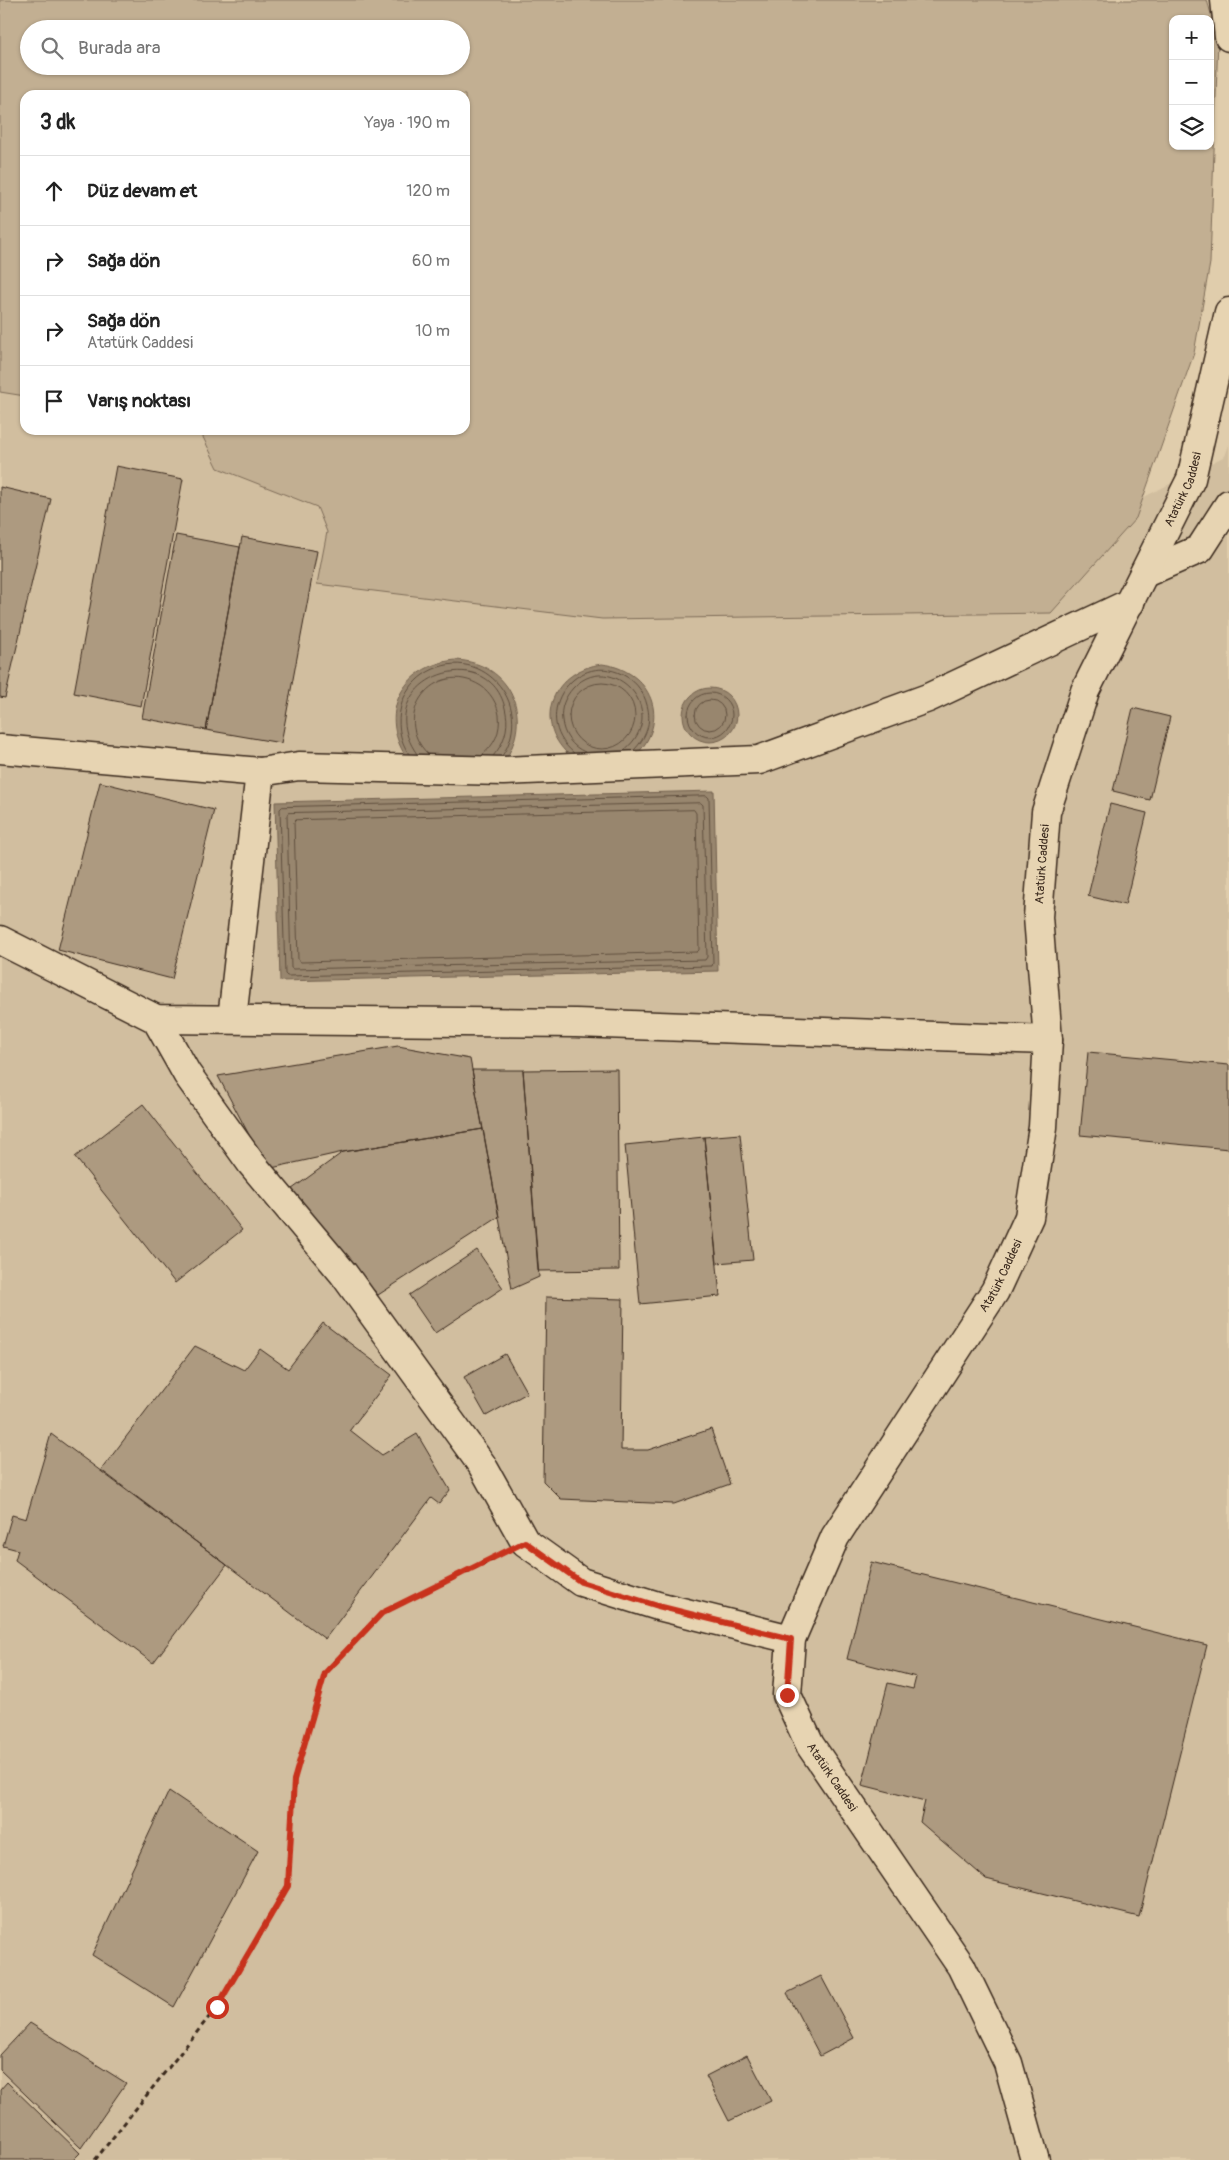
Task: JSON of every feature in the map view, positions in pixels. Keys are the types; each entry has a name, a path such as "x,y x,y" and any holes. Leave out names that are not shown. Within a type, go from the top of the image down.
{"street":[{"path":"1225,0 1229,37"},
{"name":"Atatürk Caddesi","path":"1035,2160 1008,2063 962,1966 810,1745 787,1695 791,1639 835,1537 995,1291 1029,1217 1044,1127 1048,1040 1038,917 1046,812 1085,691 1191,479 1229,312"},
{"path":"1145,573 1200,549 1229,504"},
{"path":"0,749 260,772 299,766 503,771 759,760 928,698 1130,603"},
{"path":"232,1019 260,772"},
{"path":"0,940 156,1019 576,1023 1048,1040"},
{"path":"156,1019 187,1074 251,1163 343,1273 482,1465 525,1542 581,1582 658,1606 791,1639"}],"path":[{"path":"95,2160 217,2007 288,1886 294,1780 325,1673 382,1613 525,1542"}],"shaded area":[{"path":"0,0 1207,0 1211,15 1169,15 1169,150 1214,150 1214,25 1218,39 1210,263 1194,353 1136,518 1051,613 602,619 317,584 327,532 317,507 218,468 202,435 470,435 470,90 20,90 20,395 0,392"},
{"path":"0,355 20,360 20,435 366,435 996,572 1225,456 1229,445 1229,2160 0,2160"}],"water":[{"path":"456,660 475,663 491,671 503,682 512,695 516,711 517,728 513,745 504,762 409,761 399,744 395,727 395,711 400,696 408,682 421,672 437,664"},
{"path":"602,664 619,668 633,676 644,686 651,699 654,713 652,727 646,742 635,756 569,755 558,741 551,727 550,712 553,699 560,686 571,676 585,668"},
{"path":"710,688 720,690 729,696 735,705 737,715 735,725 729,734 720,740 710,742 700,740 691,734 685,725 683,715 685,705 691,696 700,690"},
{"path":"714,791 718,971 280,981 275,802"}],"building":[{"path":"116,466 183,479 141,706 74,693"},
{"path":"0,487 51,499 5,698 0,697"},
{"path":"176,535 240,547 206,730 142,718"},
{"path":"242,537 317,551 281,743 206,730"},
{"path":"1133,708 1170,717 1150,800 1113,791"},
{"path":"100,782 214,810 172,979 58,950"},
{"path":"1110,804 1147,813 1125,905 1088,896"},
{"path":"398,1046 470,1059 483,1129 343,1152 267,1169 218,1076"},
{"path":"1088,1052 1229,1065 1229,1149 1080,1135"},
{"path":"617,1069 619,1270 538,1271 523,1070"},
{"path":"472,1070 523,1070 539,1277 512,1289"},
{"path":"143,1104 242,1230 175,1283 75,1157"},
{"path":"483,1129 499,1217 378,1295 288,1192 343,1152"},
{"path":"740,1134 753,1260 717,1263 704,1137"},
{"path":"704,1137 720,1296 640,1304 625,1145"},
{"path":"477,1250 503,1288 435,1333 409,1295"},
{"path":"546,1297 623,1299 621,1450 648,1450 711,1429 730,1484 674,1504 561,1499 543,1481"},
{"path":"323,1323 392,1375 350,1430 382,1455 417,1434 450,1490 439,1504 431,1498 325,1639 101,1470 195,1346 244,1370 260,1349 288,1369"},
{"path":"505,1354 527,1393 486,1416 464,1377"},
{"path":"51,1434 227,1565 153,1663 15,1560 18,1550 3,1546 12,1515 26,1519"},
{"path":"871,1562 1207,1645 1139,1917 986,1879 920,1822 925,1801 862,1785 888,1683 913,1689 916,1677 847,1659"},
{"path":"169,1791 258,1851 174,2007 92,1955"},
{"path":"821,1976 854,2038 820,2056 787,1993"},
{"path":"30,2023 126,2083 81,2148 0,2070 0,2055"},
{"path":"747,2055 771,2101 729,2121 706,2076"},
{"path":"7,2082 80,2153 73,2160 0,2160 0,2090"}],"route":[{"path":"217,2007 288,1886 294,1780 325,1673 382,1613 525,1542 581,1582 658,1606 791,1639 787,1695"}]}
